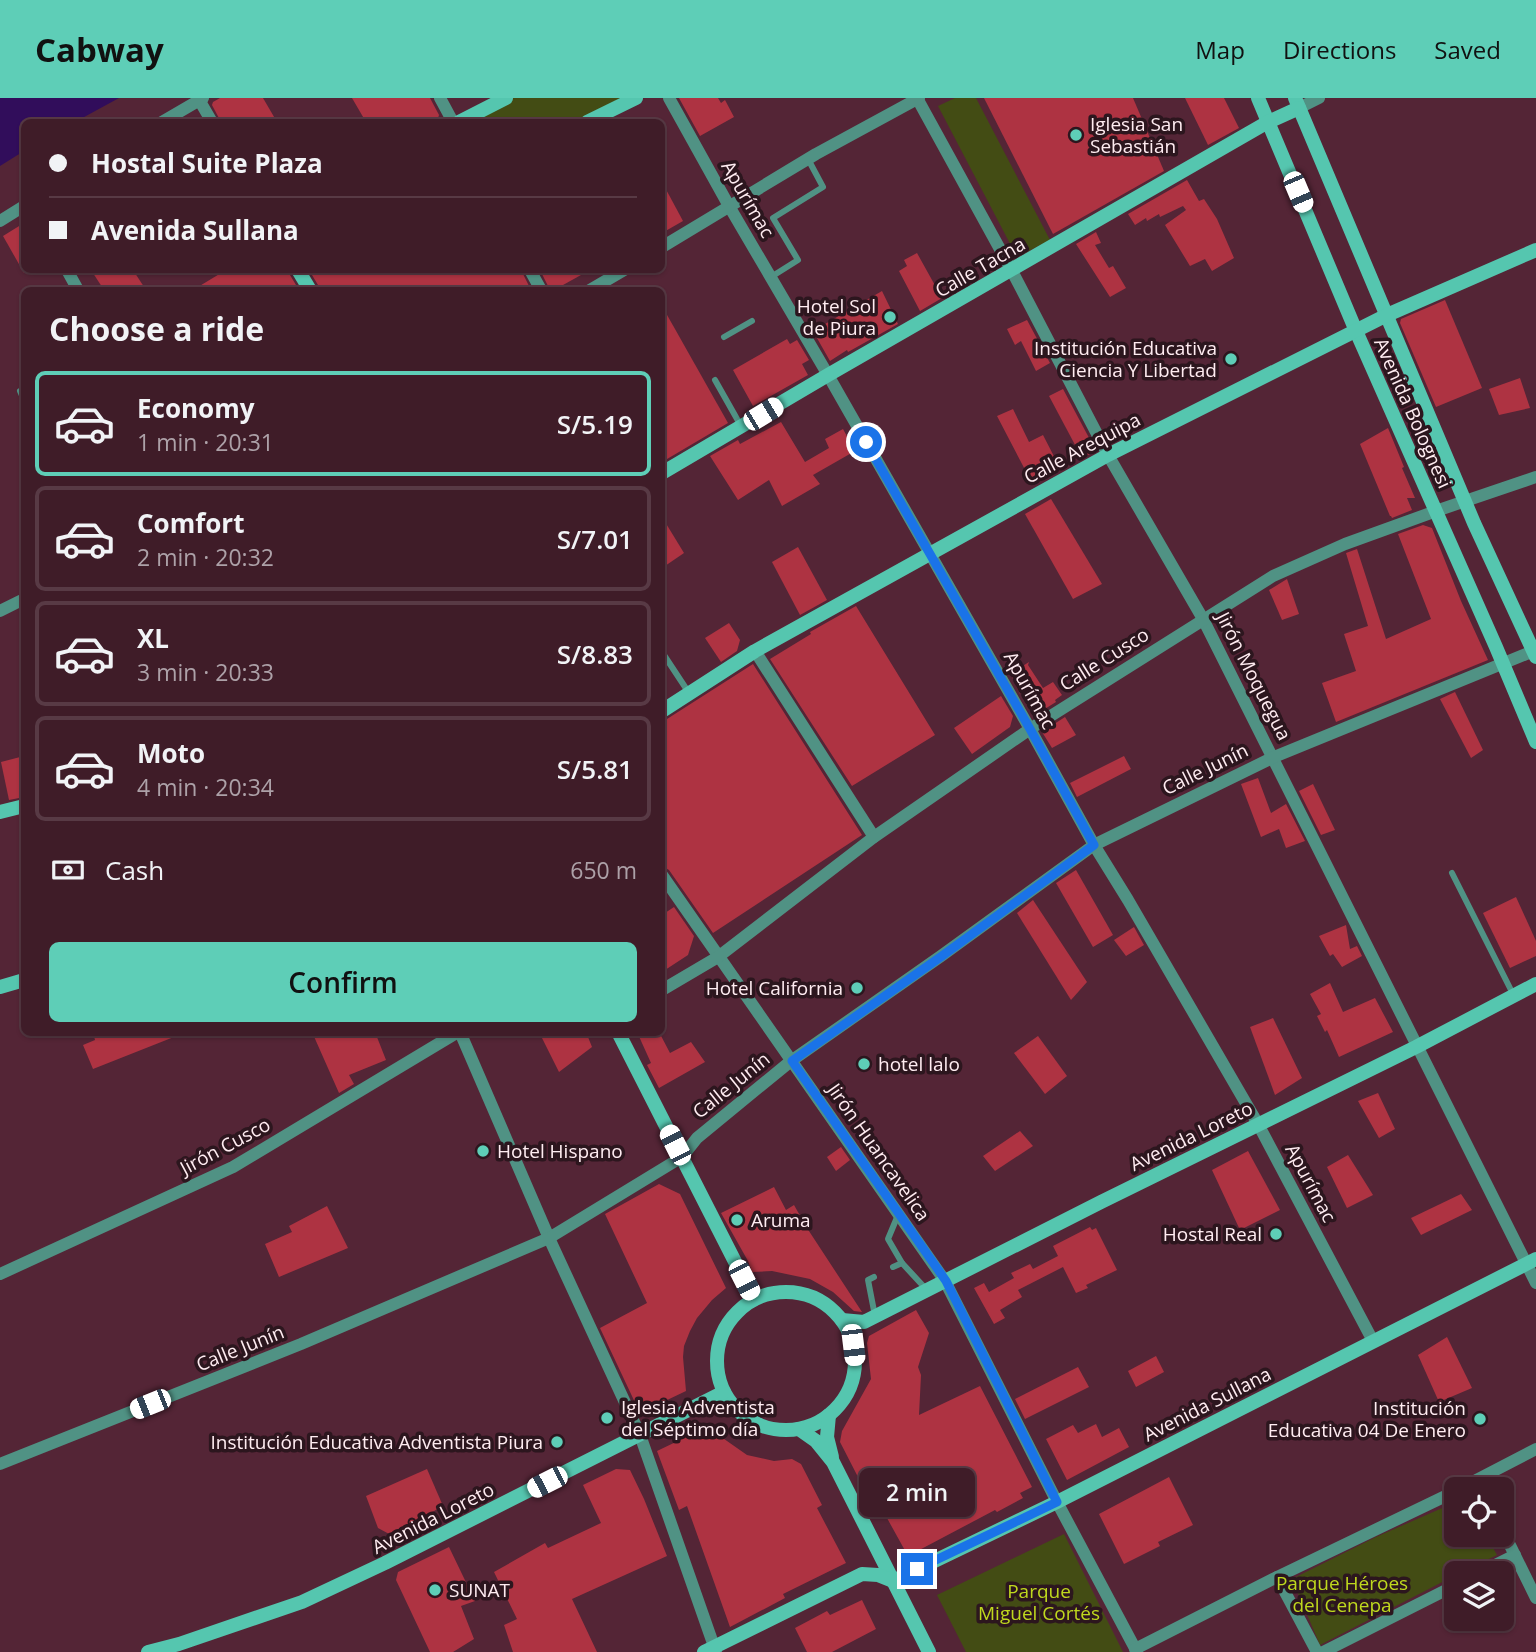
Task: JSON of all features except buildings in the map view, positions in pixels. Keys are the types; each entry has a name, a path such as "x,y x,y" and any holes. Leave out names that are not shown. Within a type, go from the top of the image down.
{"main road":[{"path":"465,119 506,98"},
{"path":"593,119 636,98"},
{"name":"Avenida Bolognesi","path":"1258,98 1356,331 1536,742"},
{"name":"Avenida Bolognesi","path":"1297,103 1465,501 1535,653"},
{"name":"Calle Tacna","path":"665,471 1297,103"},
{"name":"Calle Arequipa","path":"665,709 755,651 1108,455 1387,315 1536,250"},
{"path":"0,812 21,807"},
{"path":"0,987 21,981"},
{"name":"Avenida Loreto","path":"869,1319 1416,1047 1536,984"},
{"path":"620,1036 754,1299"},
{"name":"Avenida Sullana","path":"893,1581 1057,1502 1531,1261"},
{"path":"772,1292 792,1292 811,1296 828,1306 842,1320 853,1345 853,1376 840,1404 829,1415 815,1424 782,1430 747,1419 734,1407 724,1392 717,1371 717,1349 723,1329 736,1311 754,1299 772,1292"},
{"path":"842,1320 869,1319"},
{"path":"853,1345 869,1319"},
{"name":"Avenida Loreto","path":"148,1652 302,1602 724,1392"},
{"path":"829,1415 827,1437 833,1462"},
{"path":"799,1429 816,1441 833,1462 929,1652"},
{"path":"711,1650 862,1574 878,1575 893,1581"}],"street":[{"path":"440,98 451,119"},
{"name":"Apurímac","path":"669,98 1094,845 1258,1124 1373,1341"},
{"path":"665,245 808,159 918,98"},
{"name":"Jirón Moquegua","path":"918,98 1108,455 1203,619 1416,1047 1531,1261 1536,1283"},
{"name":"Calle Tacna","path":"1297,103 1319,98"},
{"path":"167,119 200,99 210,119"},
{"path":"0,221 21,208"},
{"path":"595,287 619,273"},
{"name":"Calle Cusco","path":"665,988 719,957 874,837 1030,729 1273,576 1345,544 1536,477"},
{"path":"0,611 21,600"},
{"path":"755,651 874,837"},
{"name":"Calle Junín","path":"0,1464 301,1344 549,1238 682,1157 697,1138 792,1061 1094,845 1273,757 1503,663 1535,653"},
{"name":"Jirón Huancavelica","path":"665,880 946,1281 1057,1502 1136,1650"},
{"name":"Jirón Cusco","path":"0,1274 233,1167 452,1036"},
{"path":"461,1036 549,1238 640,1435 711,1650"},
{"path":"1491,1477 1536,1449"},
{"path":"1136,1650 1444,1496"},
{"path":"1511,1547 1536,1598"},
{"path":"1503,1561 1515,1555"},
{"path":"1278,1577 1317,1652"},
{"path":"1323,1652 1444,1591"}],"lane":[{"path":"771,277 798,260 773,218 823,187 808,159"},
{"path":"724,337 752,321"},
{"path":"715,380 741,426"},
{"path":"665,656 690,693"},
{"path":"1452,873 1514,996"},
{"path":"899,1213 888,1239 902,1263 927,1290"},
{"path":"892,1267 902,1263"},
{"path":"869,1319 868,1280 874,1277"}],"green space":[{"path":"506,98 636,98 593,119 465,119"},
{"path":"955,98 976,98 1050,240 1017,257 938,106"},
{"name":"Parque Héroes del Cenepa","path":"1444,1507 1444,1547 1493,1547 1497,1555 1485,1561 1444,1561 1444,1581 1320,1645 1292,1579 1376,1537"},
{"name":"Parque Miguel Cortés","path":"1064,1534 1123,1652 966,1652 937,1595"}],"shaded area":[{"path":"0,98 119,98 80,119 21,119 21,153 0,166"}],"place":[{"name":"Iglesia San Sebastián","path":"1076,135"},
{"name":"Hotel Sol de Piura","path":"890,317"},
{"name":"Institución Educativa Ciencia Y Libertad","path":"1231,359"},
{"name":"Hotel California","path":"857,988"},
{"name":"hotel lalo","path":"864,1064"},
{"name":"Hotel Hispano","path":"483,1151"},
{"name":"Aruma","path":"737,1220"},
{"name":"Hostal Real","path":"1276,1234"},
{"name":"Iglesia Adventista del Séptimo día","path":"607,1418"},
{"name":"Institución Educativa 04 De Enero","path":"1480,1419"},
{"name":"Institución Educativa Adventista Piura","path":"557,1442"},
{"name":"SUNAT","path":"435,1590"}],"route":[{"path":"866,442 1094,845 792,1061 946,1281 1057,1502 917,1569"}]}
